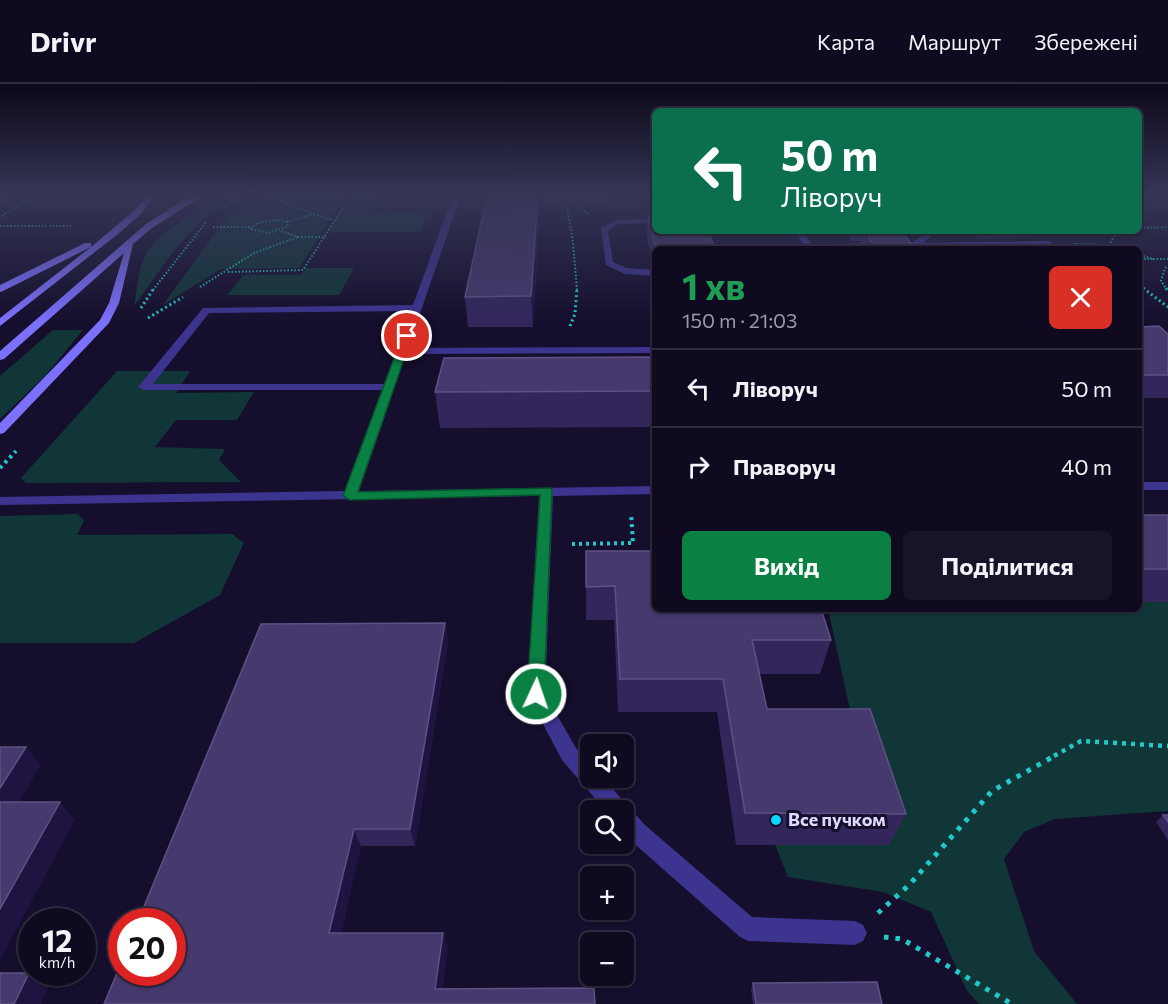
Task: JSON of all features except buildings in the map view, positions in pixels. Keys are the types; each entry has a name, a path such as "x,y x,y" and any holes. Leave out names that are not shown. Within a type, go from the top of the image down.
{"main road":[{"path":"0,289 103,238"},
{"path":"0,323 108,238"},
{"path":"0,357 136,238"},
{"path":"0,430 105,321 114,303 131,242"}],"lane":[{"path":"350,496 442,238"},
{"path":"605,238 609,263 625,271 652,273"},
{"path":"914,246 924,238"},
{"path":"1041,238 1049,244"},
{"path":"914,246 1049,244"},
{"path":"389,387 144,387 206,310 417,308"},
{"path":"402,351 652,350"},
{"path":"1142,486 1168,486"},
{"path":"0,501 650,490"},
{"path":"546,491 536,694 569,754 609,800"},
{"path":"634,829 748,929 855,933"}],"path":[{"path":"195,290 254,253 295,238"},
{"path":"225,272 303,270 325,238"},
{"path":"556,350 576,315 575,254 572,238"},
{"path":"1109,244 1113,238"},
{"path":"1049,244 1109,244 1115,246"},
{"path":"1142,257 1168,259"},
{"path":"1168,266 1165,268 1161,281 1168,291"},
{"path":"1142,288 1168,307"},
{"path":"148,318 185,296"},
{"path":"544,544 633,543 631,508 650,490"},
{"path":"855,933 910,884 992,791 1081,741 1168,747"},
{"path":"855,933 902,939 1012,1004"}],"green space":[{"path":"185,238 134,306 143,260 158,239"},
{"path":"212,238 318,238 299,268 221,269 163,305"},
{"path":"306,268 354,268 339,295 227,295 244,275 301,275"},
{"path":"53,330 83,330 44,377 0,419 0,376"},
{"path":"117,371 190,371 176,393 254,392 237,420 176,420 155,447 225,449 219,460 241,482 26,483 21,478"},
{"path":"78,514 84,521 77,535 232,534 244,543 220,595 134,643 0,643 0,516"},
{"path":"1142,602 1168,602 1168,811 1055,819 1024,832 1004,859 1034,951 1077,1004 979,1004 967,991 931,912 883,892 788,877 775,845 857,742 829,612 1142,612"}],"place":[{"name":"Все пучком","path":"776,820"}],"route":[{"path":"407,336 350,496 546,491 536,694"}]}
